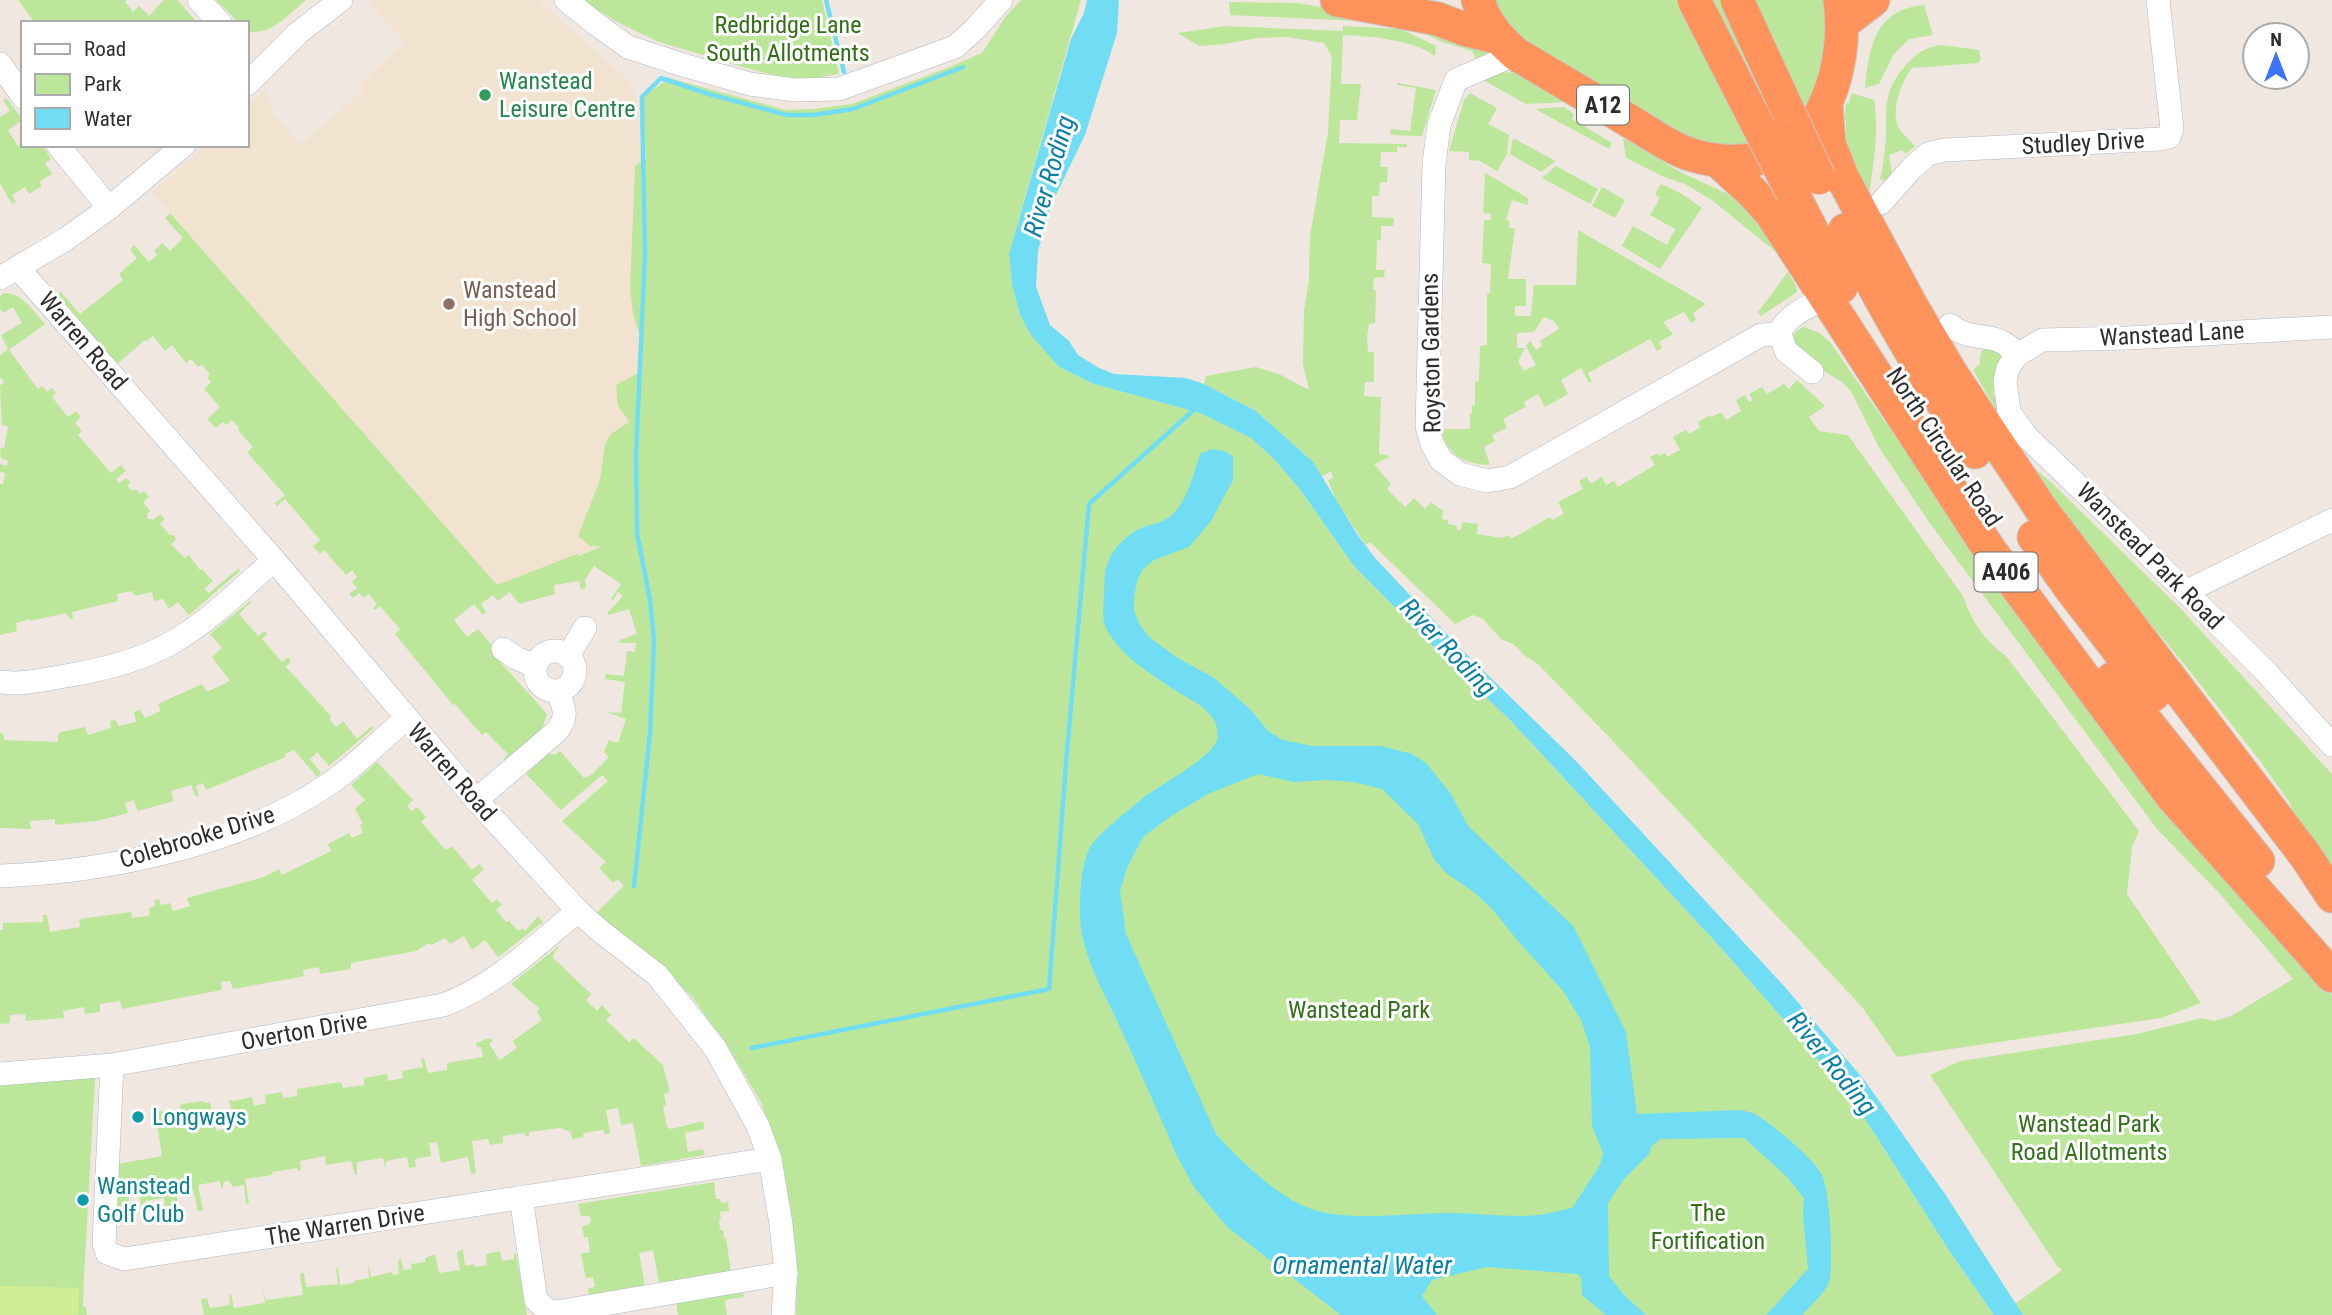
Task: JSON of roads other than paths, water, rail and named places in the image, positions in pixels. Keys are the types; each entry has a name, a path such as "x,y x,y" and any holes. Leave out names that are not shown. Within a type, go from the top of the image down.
{"highway":[{"name":"A12","path":"1336,0 1438,19 1467,30 1506,46 1676,149 1717,160 1745,161 1781,153 1813,129 1826,104 1840,54 1842,12 1873,0"},
{"path":"1478,0 1486,22 1506,46"},
{"name":"North Circular Road","path":"1694,0 1805,185 1865,271 1922,371 2017,514 2070,589 2151,693 2332,914"},
{"name":"North Circular Road","path":"1737,0 1840,285 1900,384 1998,529 2067,622 2332,953"},
{"name":"A406","path":"1826,104 1829,144 1852,200 1910,305 1972,407 2040,509 2297,845 2332,896"},
{"name":"A406","path":"1717,160 1771,213 1989,549 2171,795 2332,976"}],"street":[{"path":"199,0 218,21"},
{"path":"252,69 341,0"},
{"path":"566,0 628,47 750,84 794,90 839,89 928,59 955,47 995,5"},
{"name":"Studley Drive","path":"1881,204 1928,154 1944,150 2169,137 2172,129 2158,0"},
{"name":"Royston Gardens","path":"1506,46 1456,80 1438,125 1434,164 1427,426 1432,444 1441,460 1460,474 1487,481 1510,477 1770,335 1791,318 1825,298"},
{"path":"0,65 21,94"},
{"path":"60,147 109,208"},
{"path":"9,273 66,239 109,208 182,147"},
{"name":"Warren Road","path":"9,273 274,560 475,800 578,911 657,975 715,1048 753,1115 770,1159 786,1273 783,1315"},
{"path":"1950,325 1961,334 2001,340 2017,355"},
{"name":"Wanstead Lane","path":"2017,355 2042,340 2332,327"},
{"path":"1770,335 1812,372"},
{"name":"Wanstead Park Road","path":"2017,355 2008,368 2005,388 2009,412 2021,428 2267,673 2332,745"},
{"path":"2186,592 2332,520"},
{"path":"0,682 22,683 79,674 127,662 158,650 188,633 274,560"},
{"path":"568,656 585,628"},
{"path":"503,649 516,659 536,666"},
{"path":"555,651 568,656 575,673 569,685 558,692 540,685 535,673 536,666 538,660 555,651"},
{"path":"475,800 556,731 564,721 558,692"},
{"name":"Colebrooke Drive","path":"0,876 124,863 162,854 238,829 286,809 331,783 406,719"},
{"name":"Overton Drive","path":"0,1074 112,1065 443,1005 466,996 487,983 578,911"},
{"name":"The Warren Drive","path":"112,1065 104,1243 107,1253 115,1258 124,1259 770,1159"},
{"path":"521,1197 536,1300 547,1310 557,1311 786,1273"}],"water":[{"name":"River Roding","path":"1087,0 1119,0 1117,33 1085,135 1052,203 1038,251 1036,287 1050,325 1069,341 1078,355 1099,368 1114,374 1186,378 1204,384 1256,411 1313,462 1357,534 1375,558 1461,649 1577,762 1784,986 1865,1081 1945,1194 2023,1315 1994,1315 1950,1252 1860,1111 1811,1051 1721,948 1511,721 1354,566 1301,491 1276,461 1251,438 1200,413 1094,384 1059,367 1031,335 1020,315 1012,285 1009,254 1071,39 1084,13"},
{"name":"Ornamental Water","path":"1212,449 1233,456 1233,480 1211,521 1189,547 1154,560 1143,569 1137,581 1134,598 1134,611 1140,625 1149,637 1176,657 1214,678 1251,710 1268,731 1283,740 1313,746 1381,746 1412,754 1426,763 1451,794 1468,826 1574,927 1626,1032 1637,1114 1739,1110 1749,1112 1771,1125 1810,1160 1825,1183 1831,1261 1829,1282 1802,1315 1766,1315 1808,1269 1804,1198 1786,1176 1744,1138 1660,1139 1624,1179 1608,1203 1609,1276 1624,1295 1646,1315 1606,1315 1582,1295 1581,1278 1578,1274 1487,1267 1432,1280 1422,1296 1437,1315 1341,1315 1227,1227 1194,1187 1177,1156 1095,974 1084,943 1080,909 1083,869 1093,843 1143,798 1206,755 1217,740 1217,730 1209,713 1125,653 1111,637 1104,624 1103,615 1105,571 1113,552 1134,532 1169,518 1175,512 1187,492 1200,454","holes":["1258,774 1294,782 1354,782 1382,789 1418,824 1434,859 1445,872 1494,911 1564,992 1581,1020 1590,1047 1592,1126 1603,1153 1600,1165 1572,1208 1540,1215 1518,1216 1449,1213 1357,1216 1322,1212 1282,1194 1246,1165 1216,1134 1126,934 1120,891 1127,868 1143,837 1171,816 1210,793"]}],"waterway":[{"path":"826,0 844,72"},
{"path":"634,886 650,734 654,641 650,600 637,533 636,455 645,255 642,97 661,78 787,115 813,115 853,109 963,67"},
{"path":"752,1048 1049,989 1089,504 1196,408"}],"place":[{"name":"Wanstead Leisure Centre","path":"485,95"},
{"name":"Wanstead High School","path":"449,304"},
{"name":"Longways","path":"138,1117"},
{"name":"Wanstead Golf Club","path":"83,1200"}],"park label":[{"name":"Redbridge Lane South Allotments","path":"788,39"},
{"name":"Wanstead Park","path":"1359,1010"},
{"name":"Wanstead Park Road Allotments","path":"2089,1138"},
{"name":"The Fortification","path":"1708,1227"}]}
